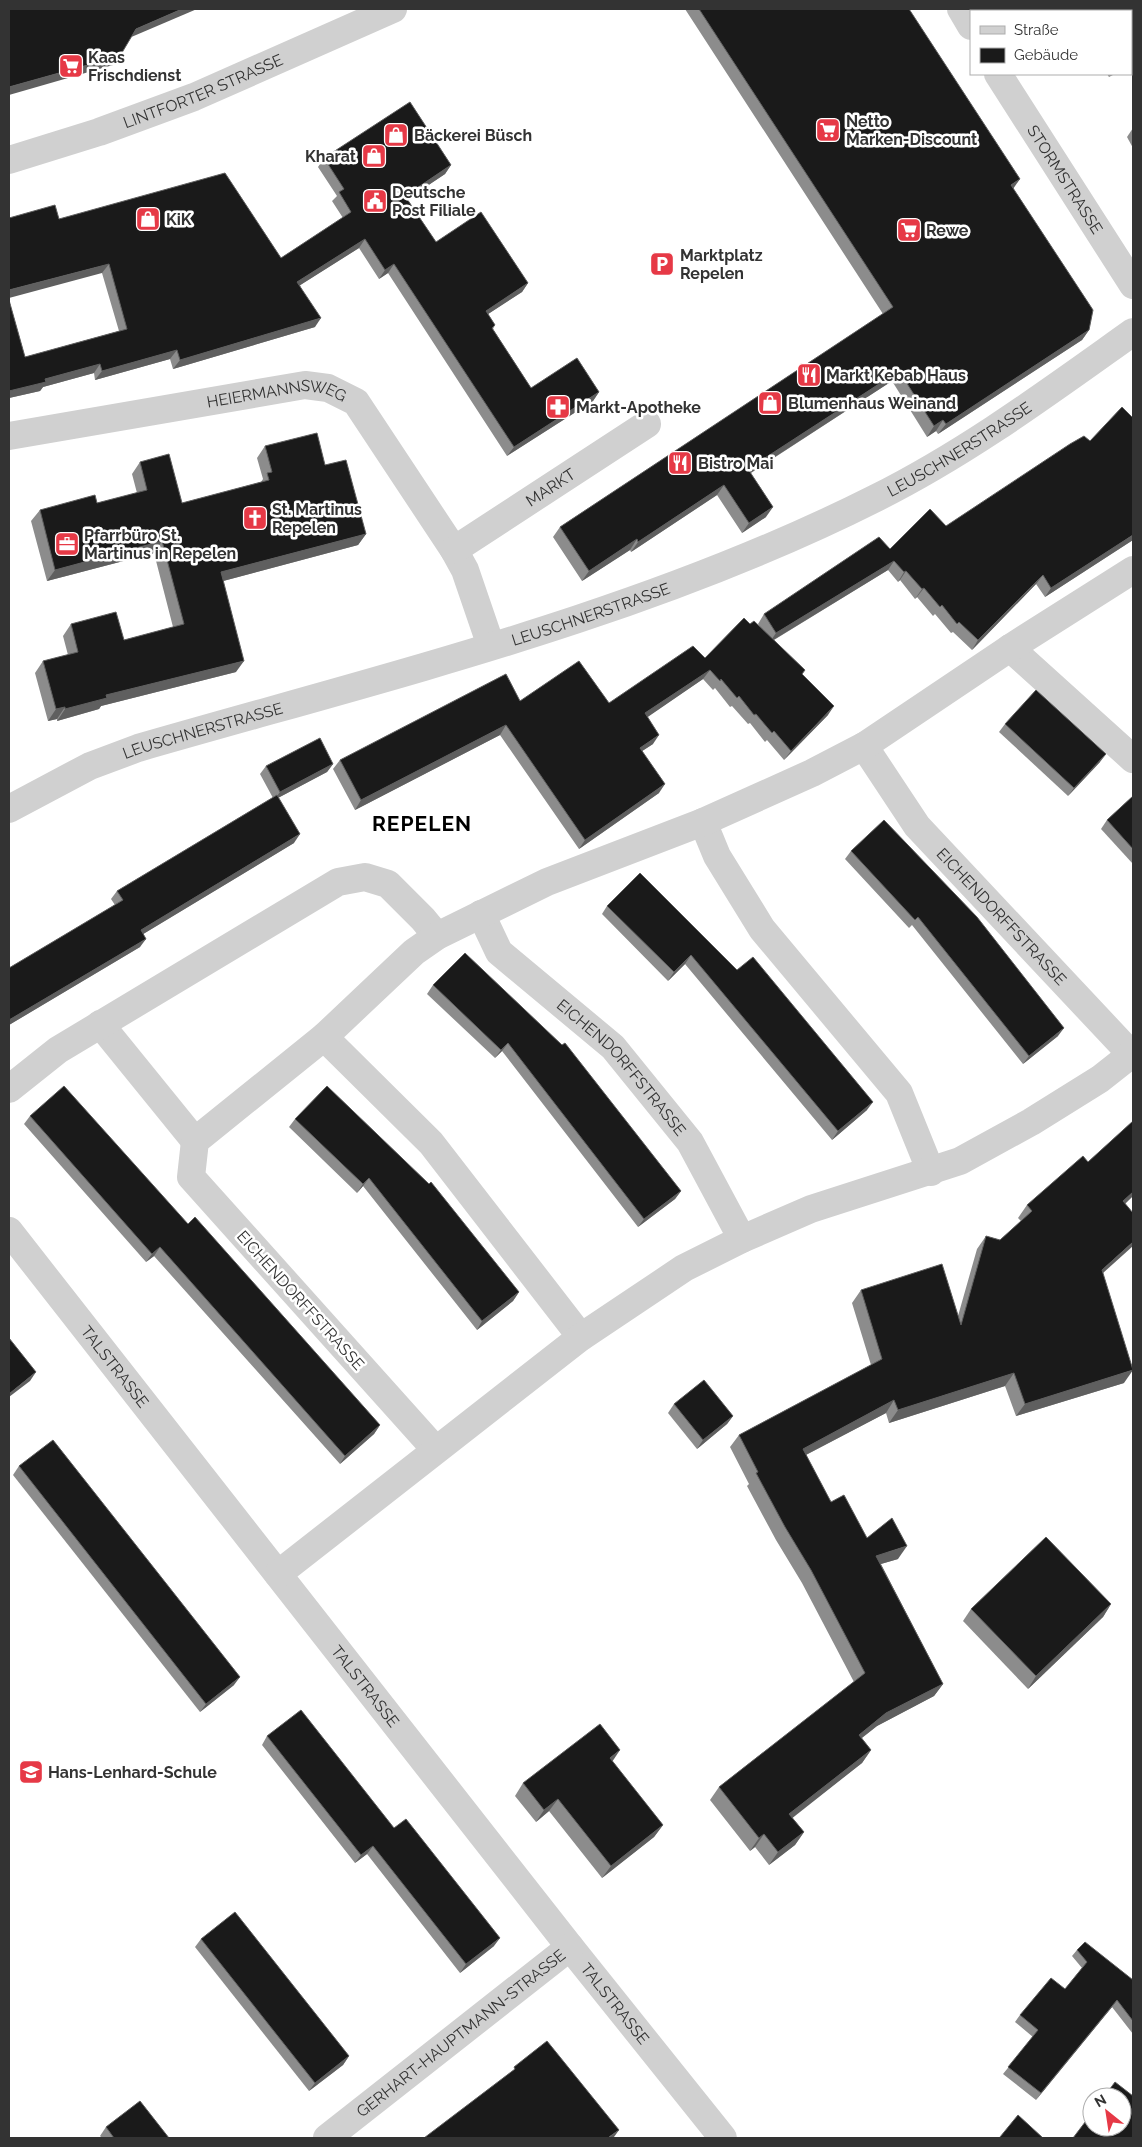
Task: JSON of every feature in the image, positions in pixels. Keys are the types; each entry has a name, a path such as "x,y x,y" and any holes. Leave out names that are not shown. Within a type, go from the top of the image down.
{"street":[{"name":"LINTFORTER STRASSE","path":"9,160 99,132 194,97 393,9"},
{"path":"961,9 970,24"},
{"name":"STORMSTRASSE","path":"999,75 1133,285"},
{"name":"LEUSCHNERSTRASSE","path":"9,809 90,766 138,748 562,624 690,579 769,548 880,496 987,435 1133,332"},
{"name":"HEIERMANNSWEG","path":"9,436 306,385 328,388 356,402 454,550 465,570 491,646"},
{"name":"MARKT","path":"454,550 646,424"},
{"path":"100,1024 195,1141 324,1037 414,952 437,936 547,882 703,822 812,773 864,746 1010,648 1133,570"},
{"path":"1010,648 1133,759"},
{"name":"EICHENDORFFSTRASSE","path":"278,1574 581,1338 684,1268 742,1239 812,1209 960,1161 1031,1122 1100,1079 1132,1053 917,826 864,746"},
{"path":"703,822 717,856 762,930 899,1094 930,1172"},
{"path":"9,1089 58,1050 338,882 364,877 388,884 437,936"},
{"name":"EICHENDORFFSTRASSE","path":"481,914 499,952 613,1047 690,1142 742,1239"},
{"path":"324,1037 431,1143 581,1338"},
{"name":"EICHENDORFFSTRASSE","path":"195,1141 191,1177 436,1450"},
{"name":"TALSTRASSE","path":"9,1231 570,1947 723,2138"},
{"name":"GERHART-HAUPTMANN-STRASSE","path":"327,2138 570,1947"}],"building":[{"path":"9,9 182,9 136,29 120,56 9,87"},
{"path":"699,9 909,9 1020,179 1011,185 1093,310 1089,330 946,424 943,420 934,426 899,371 748,469 773,507 749,523 724,485 638,542 637,539 589,571 560,527 893,307"},
{"path":"1133,9 1132,54 1132,10 1114,10"},
{"path":"410,102 451,165 405,196 436,242 481,212 528,283 486,311 495,325 492,328 531,388 577,358 599,392 514,447 394,264 385,270 365,239 297,282 321,318 180,360 177,350 102,371 100,364 45,379 46,382 9,391 9,300 25,357 127,329 109,264 9,290 9,218 55,205 59,219 225,173 281,258 351,212 339,192 344,189 324,158"},
{"path":"1122,407 1133,418 1133,535 1051,588 1043,575 978,640 959,622 957,624 942,605 940,607 924,588 922,589 894,561 776,633 764,614 879,537 890,549 930,509 946,526 1070,444 1084,436 1090,441"},
{"path":"317,433 325,465 346,460 366,534 221,572 244,661 106,695 107,698 65,709 65,707 56,709 43,661 78,652 71,624 116,612 124,640 184,624 162,541 55,570 40,510 95,495 97,503 147,490 140,462 169,454 182,503 269,480 267,473 272,472 265,446"},
{"path":"744,618 750,624 754,621 805,670 802,674 834,706 791,751 774,731 772,733 756,714 754,715 739,696 737,698 721,679 720,681 710,670 645,713 659,735 640,748 665,784 585,840 506,725 361,800 340,760 506,674 520,701 579,661 609,703 693,646 705,658"},
{"path":"1036,690 1106,754 1074,788 1005,724"},
{"path":"320,738 333,764 280,792 266,766"},
{"path":"277,795 300,834 141,930 146,939 9,1020 9,968 123,900 117,891"},
{"path":"1133,796 1133,849 1107,820"},
{"path":"884,820 977,917 1064,1028 1029,1056 918,917 915,920 851,851"},
{"path":"640,873 737,970 753,957 873,1102 838,1131 691,955 674,972 607,906"},
{"path":"465,953 562,1045 565,1043 681,1191 644,1219 508,1043 501,1050 433,985"},
{"path":"64,1086 188,1224 195,1217 380,1425 345,1456 160,1247 152,1254 30,1116"},
{"path":"327,1086 429,1184 431,1182 519,1292 482,1321 369,1178 363,1184 295,1119"},
{"path":"1133,1121 1133,1192 1123,1201 1133,1213 1133,1242 1102,1270 1133,1370 1025,1404 1014,1373 898,1410 894,1400 803,1449 831,1502 844,1495 867,1538 892,1518 907,1546 876,1556 943,1684 886,1713 859,1735 871,1750 789,1814 804,1832 778,1852 764,1834 759,1838 719,1787 865,1673 811,1570 756,1473 758,1472 739,1435 882,1359 861,1290 942,1264 961,1325 986,1236 1000,1240 1032,1211 1027,1205 1083,1156 1088,1162"},
{"path":"9,1338 36,1372 9,1394"},
{"path":"704,1380 733,1416 703,1440 674,1404"},
{"path":"53,1440 240,1677 206,1704 19,1466"},
{"path":"1046,1537 1111,1604 1036,1676 971,1609"},
{"path":"301,1710 394,1828 406,1819 500,1938 466,1964 373,1846 361,1855 267,1736"},
{"path":"600,1724 620,1750 610,1758 663,1825 611,1866 558,1799 544,1810 523,1783"},
{"path":"235,1912 349,2056 315,2083 201,1939"},
{"path":"1085,1942 1133,1980 1133,2021 1117,2000 1041,2093 1008,2067 1038,2030 1020,2015 1051,1978 1065,1989 1087,1962 1077,1950"},
{"path":"547,2041 619,2130 610,2138 424,2138 515,2069 514,2067"},
{"path":"1115,2082 1121,2087 1111,2087"},
{"path":"1133,2096 1133,2138 1073,2138 1082,2126 1082,2137 1132,2137"},
{"path":"140,2101 169,2138 114,2138 106,2127"},
{"path":"1018,2115 1043,2138 1001,2138"}],"place":[{"name":"Kaas Frischdienst","path":"71,66"},
{"name":"Netto Marken-Discount","path":"828,130"},
{"name":"Bäckerei Büsch","path":"396,135"},
{"name":"Kharat","path":"374,156"},
{"name":"Deutsche Post Filiale","path":"375,201"},
{"name":"KiK","path":"148,219"},
{"name":"Rewe","path":"909,230"},
{"name":"Marktplatz Repelen","path":"662,264"},
{"name":"Markt Kebab Haus","path":"809,375"},
{"name":"Blumenhaus Weinand","path":"770,403"},
{"name":"Markt-Apotheke","path":"558,407"},
{"name":"Bistro Mai","path":"680,463"},
{"name":"St. Martinus Repelen","path":"255,518"},
{"name":"Pfarrbüro St. Martinus in Repelen","path":"67,544"},
{"name":"Hans-Lenhard-Schule","path":"31,1772"}],"district":[{"name":"REPELEN","path":"422,824"}]}
